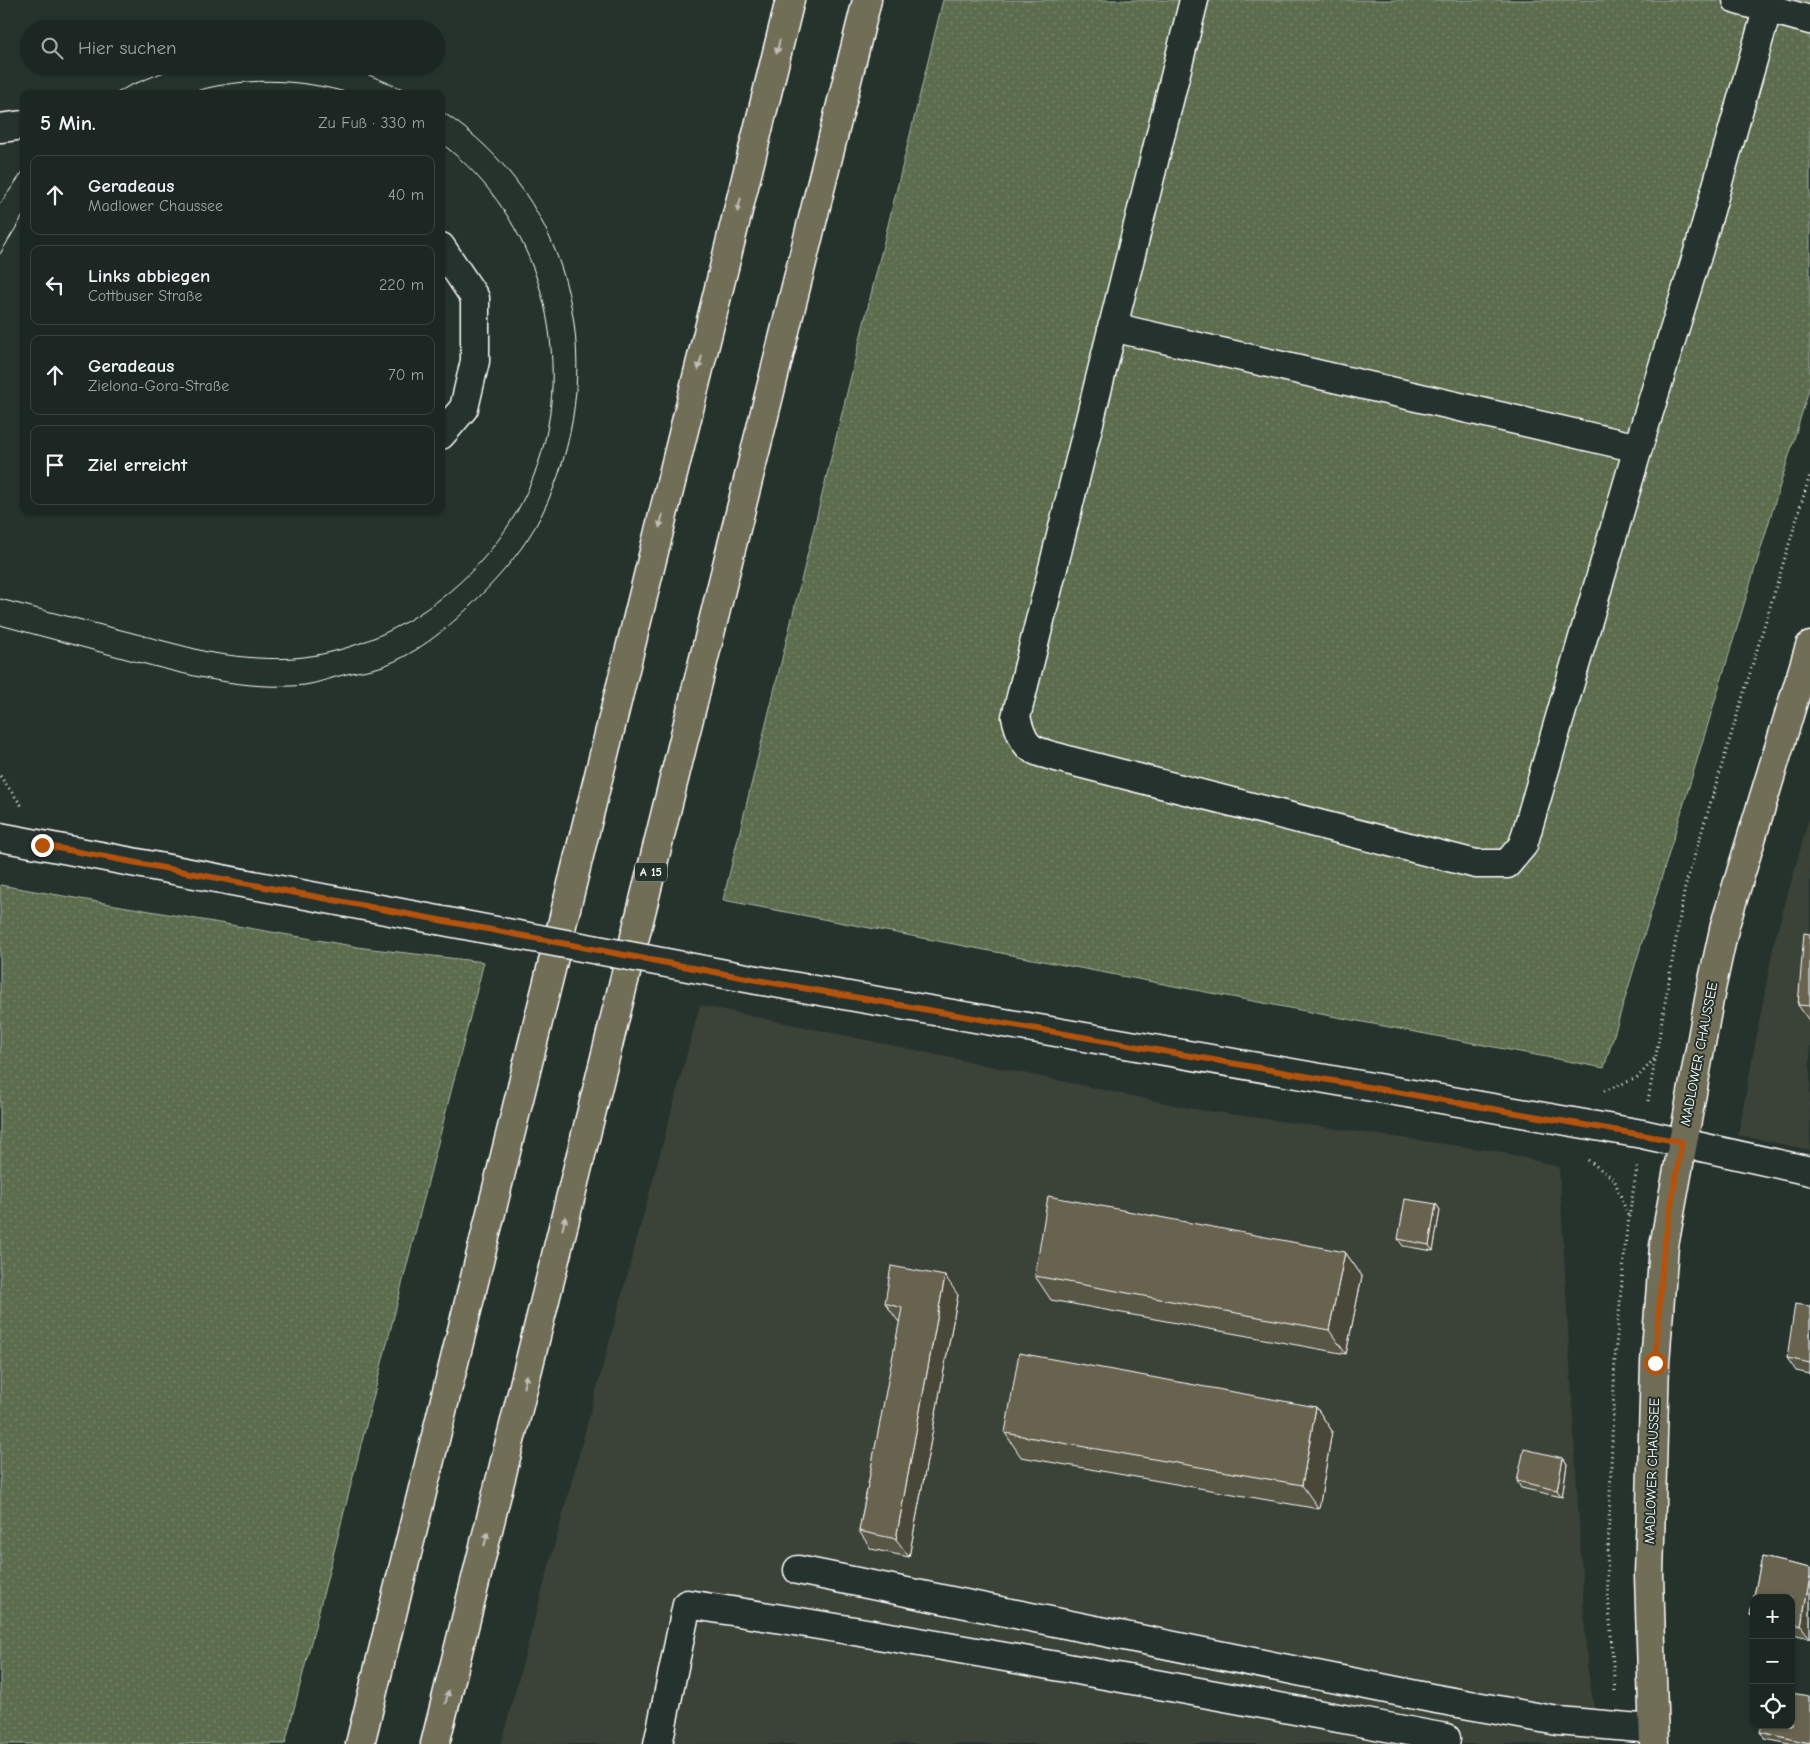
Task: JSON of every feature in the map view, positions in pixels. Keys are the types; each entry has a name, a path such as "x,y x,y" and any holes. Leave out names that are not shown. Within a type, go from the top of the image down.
{"main road":[{"path":"360,1744 790,0"},
{"name":"A 15","path":"435,1744 866,0"},
{"name":"MADLOWER CHAUSSEE","path":"1653,1736 1649,1575 1655,1363 1664,1246 1682,1142 1725,925 1810,646"}],"street":[{"path":"1194,0 1016,717 1021,739 1032,749 1067,760 1476,864 1507,864 1523,845 1769,4"},
{"path":"1737,0 1769,4 1810,20"},
{"path":"0,128 20,126"},
{"path":"445,253 475,298 475,362 464,408 445,431"},
{"path":"1112,327 1638,448"},
{"path":"0,837 757,980 1642,1134 1810,1171"},
{"path":"798,1570 1441,1700 1558,1722 1653,1736"},
{"path":"658,1744 688,1604 967,1648 1446,1738 1445,1744"}],"path":[{"path":"1642,1134 1685,887 1810,475"}],"shaded area":[{"path":"1810,815 1810,1150 1738,1135 1774,943"},
{"path":"700,1005 1194,1109 1502,1152 1559,1167 1587,1665 1600,1744 501,1744"}],"green space":[{"path":"943,0 1810,0 1810,386 1604,1068 723,900"},
{"path":"0,885 364,948 484,962 285,1744 0,1744"}],"building":[{"path":"1804,933 1810,934 1810,1006 1798,1005"},
{"path":"1048,1196 1345,1252 1329,1330 1035,1276"},
{"path":"1405,1199 1436,1204 1429,1245 1398,1239"},
{"path":"891,1266 945,1276 896,1539 859,1531 902,1308 885,1303"},
{"path":"1795,1304 1810,1306 1810,1363 1787,1358"},
{"path":"1019,1353 1316,1407 1302,1485 1005,1433"},
{"path":"1524,1449 1563,1458 1557,1490 1517,1481"},
{"path":"1762,1557 1810,1568 1801,1626 1795,1624 1795,1594 1754,1594"},
{"path":"1795,1694 1810,1696 1809,1743 1760,1732 1761,1729 1795,1729"}],"tram line":[{"path":"122,90 156,75"},
{"path":"369,75 405,90"},
{"path":"200,90 227,84 269,81 290,82 336,90"},
{"path":"0,625 195,676 261,686 305,685 379,667 410,654 435,637 458,617 505,569 521,549 541,516 563,462 574,406 576,349 569,294 551,241 524,192 487,148 445,114"},
{"path":"0,599 207,652 280,659 304,657 341,649 377,636 411,619 443,597 472,571 497,542 518,510 534,475 542,453 551,407 552,361 550,337 541,292 525,249 515,229 490,191 459,158 445,146"},
{"path":"0,204 20,176"},
{"path":"0,254 20,221"}],"route":[{"path":"42,845 757,980 1682,1142 1664,1246 1655,1363"}]}
